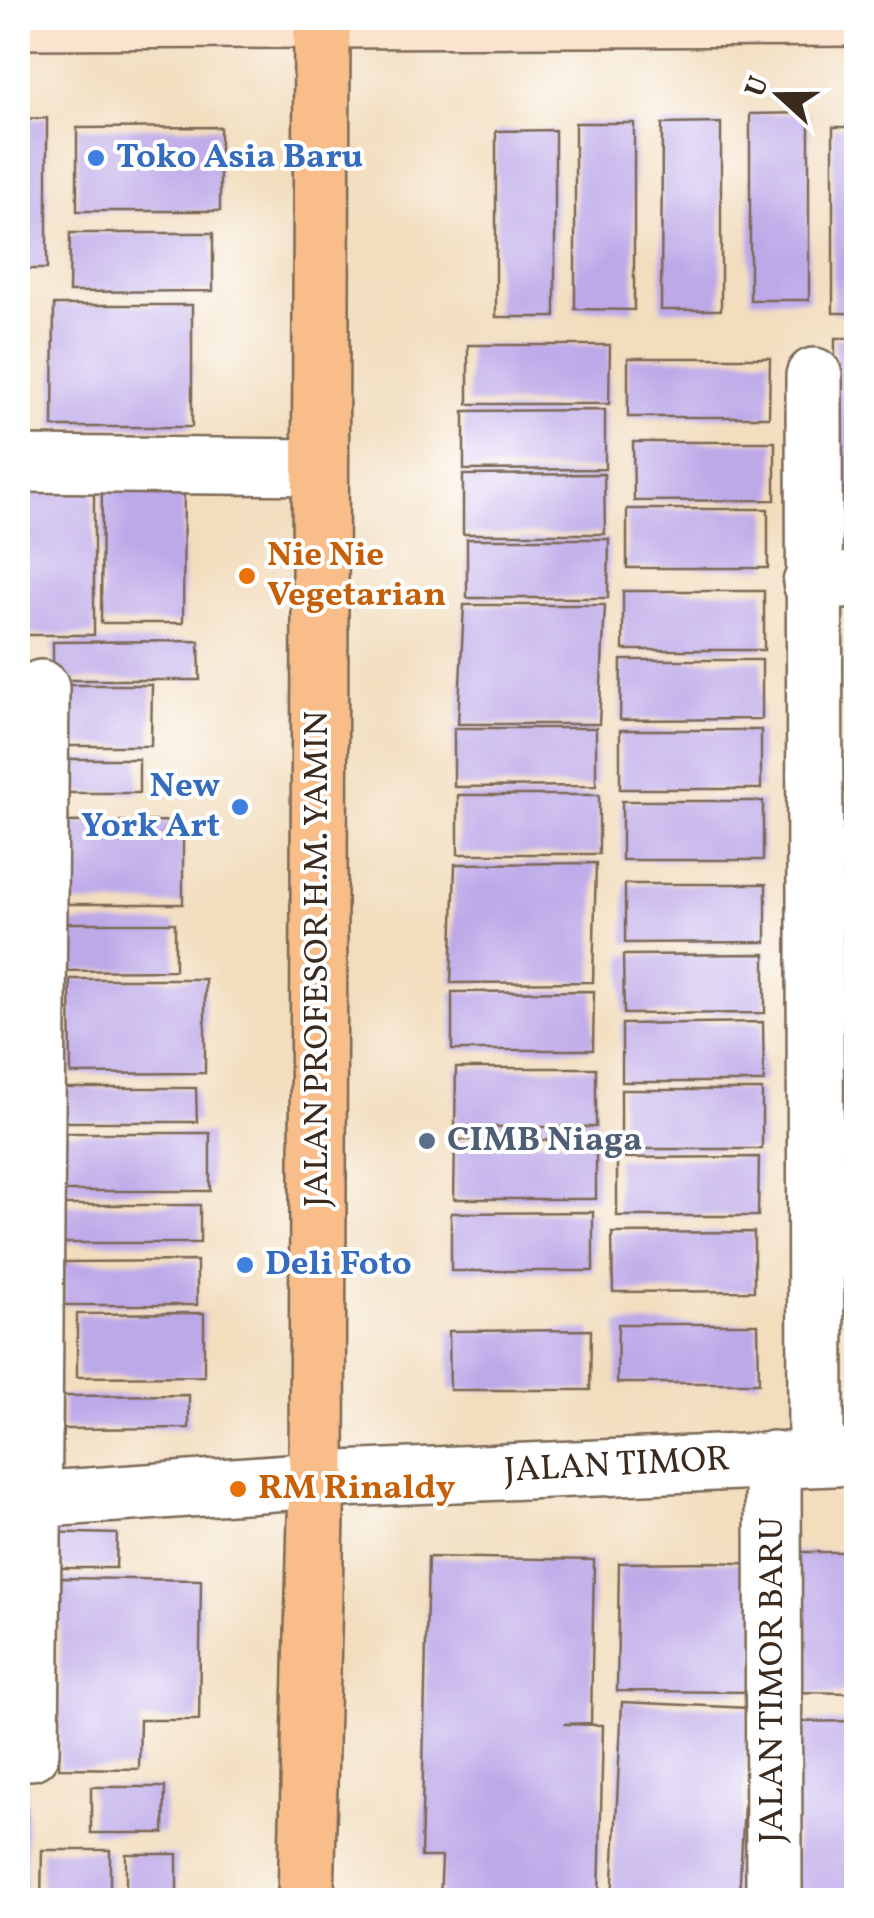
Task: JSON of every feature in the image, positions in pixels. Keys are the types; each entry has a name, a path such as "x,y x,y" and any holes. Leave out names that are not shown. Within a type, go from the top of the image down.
{"main road":[{"path":"18,21 856,18"},
{"name":"JALAN PROFESOR H.M. YAMIN","path":"306,1900 316,1480 322,20"}],"street":[{"name":"JALAN TIMOR BARU","path":"774,1900 815,1458 835,1006 834,582 814,376"},
{"path":"18,464 319,467"},
{"path":"31,1752 24,1501 40,688"},
{"name":"JALAN TIMOR","path":"24,1501 316,1480 815,1458"}],"building":[{"path":"809,113 809,300 750,300 750,114"},
{"path":"47,118 47,269 18,269 18,119"},
{"path":"575,123 634,123 634,310 575,309"},
{"path":"721,123 721,310 661,310 662,124"},
{"path":"220,127 220,211 77,211 77,128"},
{"path":"833,127 856,127 856,313 833,313"},
{"path":"555,130 555,317 496,317 496,131"},
{"path":"70,233 213,233 213,291 69,292"},
{"path":"54,305 192,305 192,427 53,427"},
{"path":"835,338 856,338 856,525 834,525"},
{"path":"468,345 610,345 609,404 468,404"},
{"path":"628,358 770,358 769,417 628,417"},
{"path":"605,410 605,469 464,470 464,411"},
{"path":"633,442 775,442 775,500 634,501"},
{"path":"604,474 605,534 463,534 463,475"},
{"path":"18,477 94,477 94,635 18,635"},
{"path":"102,478 184,478 183,623 101,623"},
{"path":"627,509 768,509 768,568 627,568"},
{"path":"467,539 609,539 608,598 467,598"},
{"path":"623,591 764,591 764,650 623,650"},
{"path":"464,605 605,605 599,724 458,724"},
{"path":"199,641 200,680 53,680 53,642"},
{"path":"621,660 762,660 762,719 620,720"},
{"path":"64,685 152,685 151,746 64,746"},
{"path":"454,728 596,728 596,786 454,787"},
{"path":"620,730 761,730 761,789 620,789"},
{"path":"45,759 139,759 139,793 45,793"},
{"path":"458,795 599,795 599,854 458,854"},
{"path":"622,801 763,801 763,860 622,860"},
{"path":"183,821 183,904 54,904 55,822"},
{"path":"596,863 593,982 451,983 455,864"},
{"path":"625,884 766,884 766,942 625,943"},
{"path":"56,923 175,923 175,970 55,971"},
{"path":"765,954 765,1013 624,1014 623,955"},
{"path":"70,979 205,979 205,1073 71,1074"},
{"path":"594,991 593,1050 452,1050 452,992"},
{"path":"763,1022 764,1082 622,1082 622,1024"},
{"path":"456,1068 596,1068 596,1127 455,1127"},
{"path":"59,1088 196,1088 197,1122 58,1122"},
{"path":"621,1090 762,1090 762,1149 621,1149"},
{"path":"60,1133 210,1133 210,1191 60,1191"},
{"path":"455,1140 596,1140 596,1199 454,1199"},
{"path":"759,1157 758,1216 617,1216 617,1158"},
{"path":"54,1205 200,1205 200,1243 54,1243"},
{"path":"593,1212 593,1271 451,1271 451,1213"},
{"path":"754,1232 754,1291 613,1292 612,1233"},
{"path":"197,1261 197,1305 64,1305 64,1262"},
{"path":"204,1313 204,1376 77,1377 77,1314"},
{"path":"618,1324 758,1324 759,1383 617,1383"},
{"path":"591,1330 590,1390 450,1390 449,1331"},
{"path":"189,1395 189,1428 63,1429 63,1396"},
{"path":"38,1532 117,1534 116,1568 38,1568"},
{"path":"789,1552 856,1552 854,1693 788,1692"},
{"path":"428,1557 594,1560 591,1723 564,1724 603,1725 599,1900 440,1900 442,1857 421,1857"},
{"path":"619,1563 758,1564 756,1692 617,1691"},
{"path":"61,1578 201,1580 199,1720 140,1720 139,1769 59,1768"},
{"path":"622,1702 749,1708 739,1900 612,1900"},
{"path":"856,1721 856,1900 796,1900 794,1722"},
{"path":"18,1757 27,1757 26,1900 18,1900"},
{"path":"91,1787 165,1787 164,1833 91,1833"},
{"path":"42,1850 110,1850 110,1900 41,1900"},
{"path":"126,1854 177,1854 177,1900 126,1900"}],"place":[{"name":"Toko Asia Baru","path":"96,158"},
{"name":"Nie Nie Vegetarian","path":"247,576"},
{"name":"New York Art","path":"240,807"},
{"name":"CIMB Niaga","path":"427,1141"},
{"name":"Deli Foto","path":"245,1265"},
{"name":"RM Rinaldy","path":"238,1489"}]}
